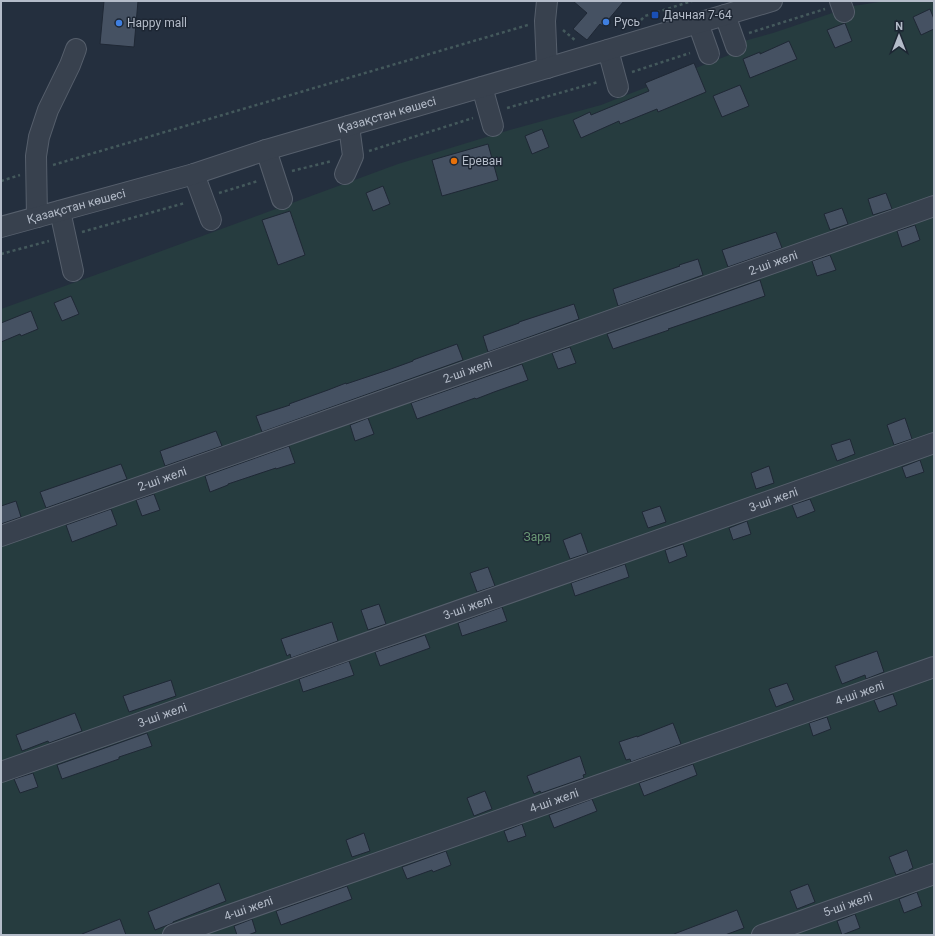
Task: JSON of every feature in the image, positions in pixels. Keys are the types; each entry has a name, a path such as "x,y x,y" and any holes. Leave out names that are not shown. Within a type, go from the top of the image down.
{"street":[{"path":"547,1 547,68"},
{"name":"Қазақстан көшесі","path":"1,227 194,174 266,150 772,1"},
{"path":"726,15 735,42"},
{"path":"698,23 708,51"},
{"path":"37,217 36,156 39,137 48,110 70,65 76,49"},
{"path":"608,50 617,82"},
{"path":"482,87 491,120"},
{"path":"349,126 349,165"},
{"path":"266,150 282,199"},
{"path":"194,174 211,220"},
{"name":"2-ші желі","path":"1,536 934,206"},
{"path":"60,210 73,271"},
{"name":"3-ші желі","path":"1,772 934,443"},
{"name":"4-ші желі","path":"173,935 934,667"},
{"name":"5-ші желі","path":"762,935 934,874"}],"path":[{"path":"645,16 692,1"},
{"path":"735,42 842,6"},
{"path":"1,181 546,21"},
{"path":"1,254 202,198 274,176 349,165 617,82 708,51"}],"green space":[{"name":"Заря","path":"886,1 934,1 934,935 1,935 1,309 398,164 503,132 601,105 742,50 744,41 773,33 853,6"}],"building":[{"name":"Happy mall","path":"104,1 138,1 134,47 100,44"},
{"path":"573,1 624,1 603,26 600,24 587,40 573,29 587,13"},
{"path":"930,9 934,19 934,29 921,35 913,17"},
{"path":"845,23 852,41 835,48 827,30"},
{"path":"789,41 797,59 750,78 743,59 760,52 760,54"},
{"path":"694,63 706,92 658,112 657,109 620,124 619,121 581,138 573,120 590,112 591,115 649,91 645,83"},
{"path":"740,85 749,106 722,117 713,96"},
{"path":"542,129 549,147 532,154 525,136"},
{"path":"488,144 498,180 442,196 432,160"},
{"path":"383,186 390,204 373,211 366,193"},
{"path":"886,193 892,209 873,215 868,199"},
{"path":"842,208 848,224 830,230 824,214"},
{"path":"290,211 305,255 278,265 262,220"},
{"path":"915,225 920,240 902,247 897,231"},
{"path":"776,232 782,248 728,267 722,250"},
{"path":"830,255 836,270 817,276 812,261"},
{"path":"698,259 703,275 618,306 613,289"},
{"path":"760,280 765,296 613,349 607,334"},
{"path":"71,296 79,314 62,321 54,303"},
{"path":"574,304 579,319 488,352 483,336 519,322"},
{"path":"31,311 38,329 21,336 20,334 1,342 1,323"},
{"path":"457,344 463,360 262,432 256,416 290,405 289,404 346,383 388,370"},
{"path":"570,347 576,363 558,369 552,353"},
{"path":"522,364 528,380 417,419 411,403"},
{"path":"368,418 374,434 355,441 350,425"},
{"path":"905,418 912,439 894,445 887,425"},
{"path":"216,431 222,446 165,466 160,451"},
{"path":"850,439 855,454 837,461 831,445"},
{"path":"289,446 295,463 228,484 210,492 205,476"},
{"path":"920,460 924,472 906,478 902,467"},
{"path":"121,464 127,479 46,508 40,492"},
{"path":"769,466 774,483 756,489 751,473"},
{"path":"154,494 160,510 142,516 136,500"},
{"path":"810,499 815,511 797,518 792,505"},
{"path":"16,501 21,517 1,524 1,506"},
{"path":"660,506 666,522 648,528 642,512"},
{"path":"111,509 117,525 72,542 66,525"},
{"path":"747,521 751,534 733,540 729,528"},
{"path":"581,533 588,553 570,559 563,540"},
{"path":"683,544 687,556 669,563 665,550"},
{"path":"625,564 629,577 575,596 571,583"},
{"path":"488,567 495,586 477,592 470,573"},
{"path":"379,604 386,624 368,630 361,610"},
{"path":"502,607 507,621 462,636 458,623"},
{"path":"332,622 338,641 291,658 290,654 287,656 281,639"},
{"path":"425,635 430,648 380,666 375,652"},
{"path":"877,651 884,672 866,679 865,675 842,684 835,666"},
{"path":"349,661 354,675 303,692 299,679"},
{"path":"171,680 176,696 129,712 123,696"},
{"path":"787,683 794,700 776,707 769,689"},
{"path":"893,694 897,705 879,712 874,700"},
{"path":"75,713 82,731 49,743 48,741 22,751 16,735"},
{"path":"827,717 831,729 813,736 809,723"},
{"path":"673,723 681,744 631,762 630,759 626,760 619,742 637,737"},
{"path":"147,733 152,746 62,779 57,765"},
{"path":"580,756 586,774 583,775 584,778 534,794 527,776"},
{"path":"693,764 697,775 644,796 639,783"},
{"path":"33,773 38,787 20,793 14,779"},
{"path":"485,791 492,809 474,816 467,798"},
{"path":"592,799 597,811 554,828 549,815"},
{"path":"522,824 526,836 508,842 504,831"},
{"path":"364,833 370,851 352,857 346,840"},
{"path":"907,850 913,868 909,871 896,875 889,857"},
{"path":"446,851 451,865 433,872 432,870 407,879 402,867"},
{"path":"219,883 226,901 155,930 148,912"},
{"path":"808,884 815,902 797,909 790,891"},
{"path":"347,886 352,899 281,925 276,911"},
{"path":"917,892 922,906 904,913 899,899"},
{"path":"737,910 744,928 725,935 674,934"},
{"path":"855,914 860,928 842,935 837,921"},
{"path":"120,919 126,935 82,934"},
{"path":"252,919 256,932 248,935 237,935 234,926"}],"place":[{"name":"Дачная 7-64","path":"655,15"},
{"name":"Русь","path":"606,22"},
{"name":"Happy mall","path":"119,23"},
{"name":"Ереван","path":"454,161"}]}
